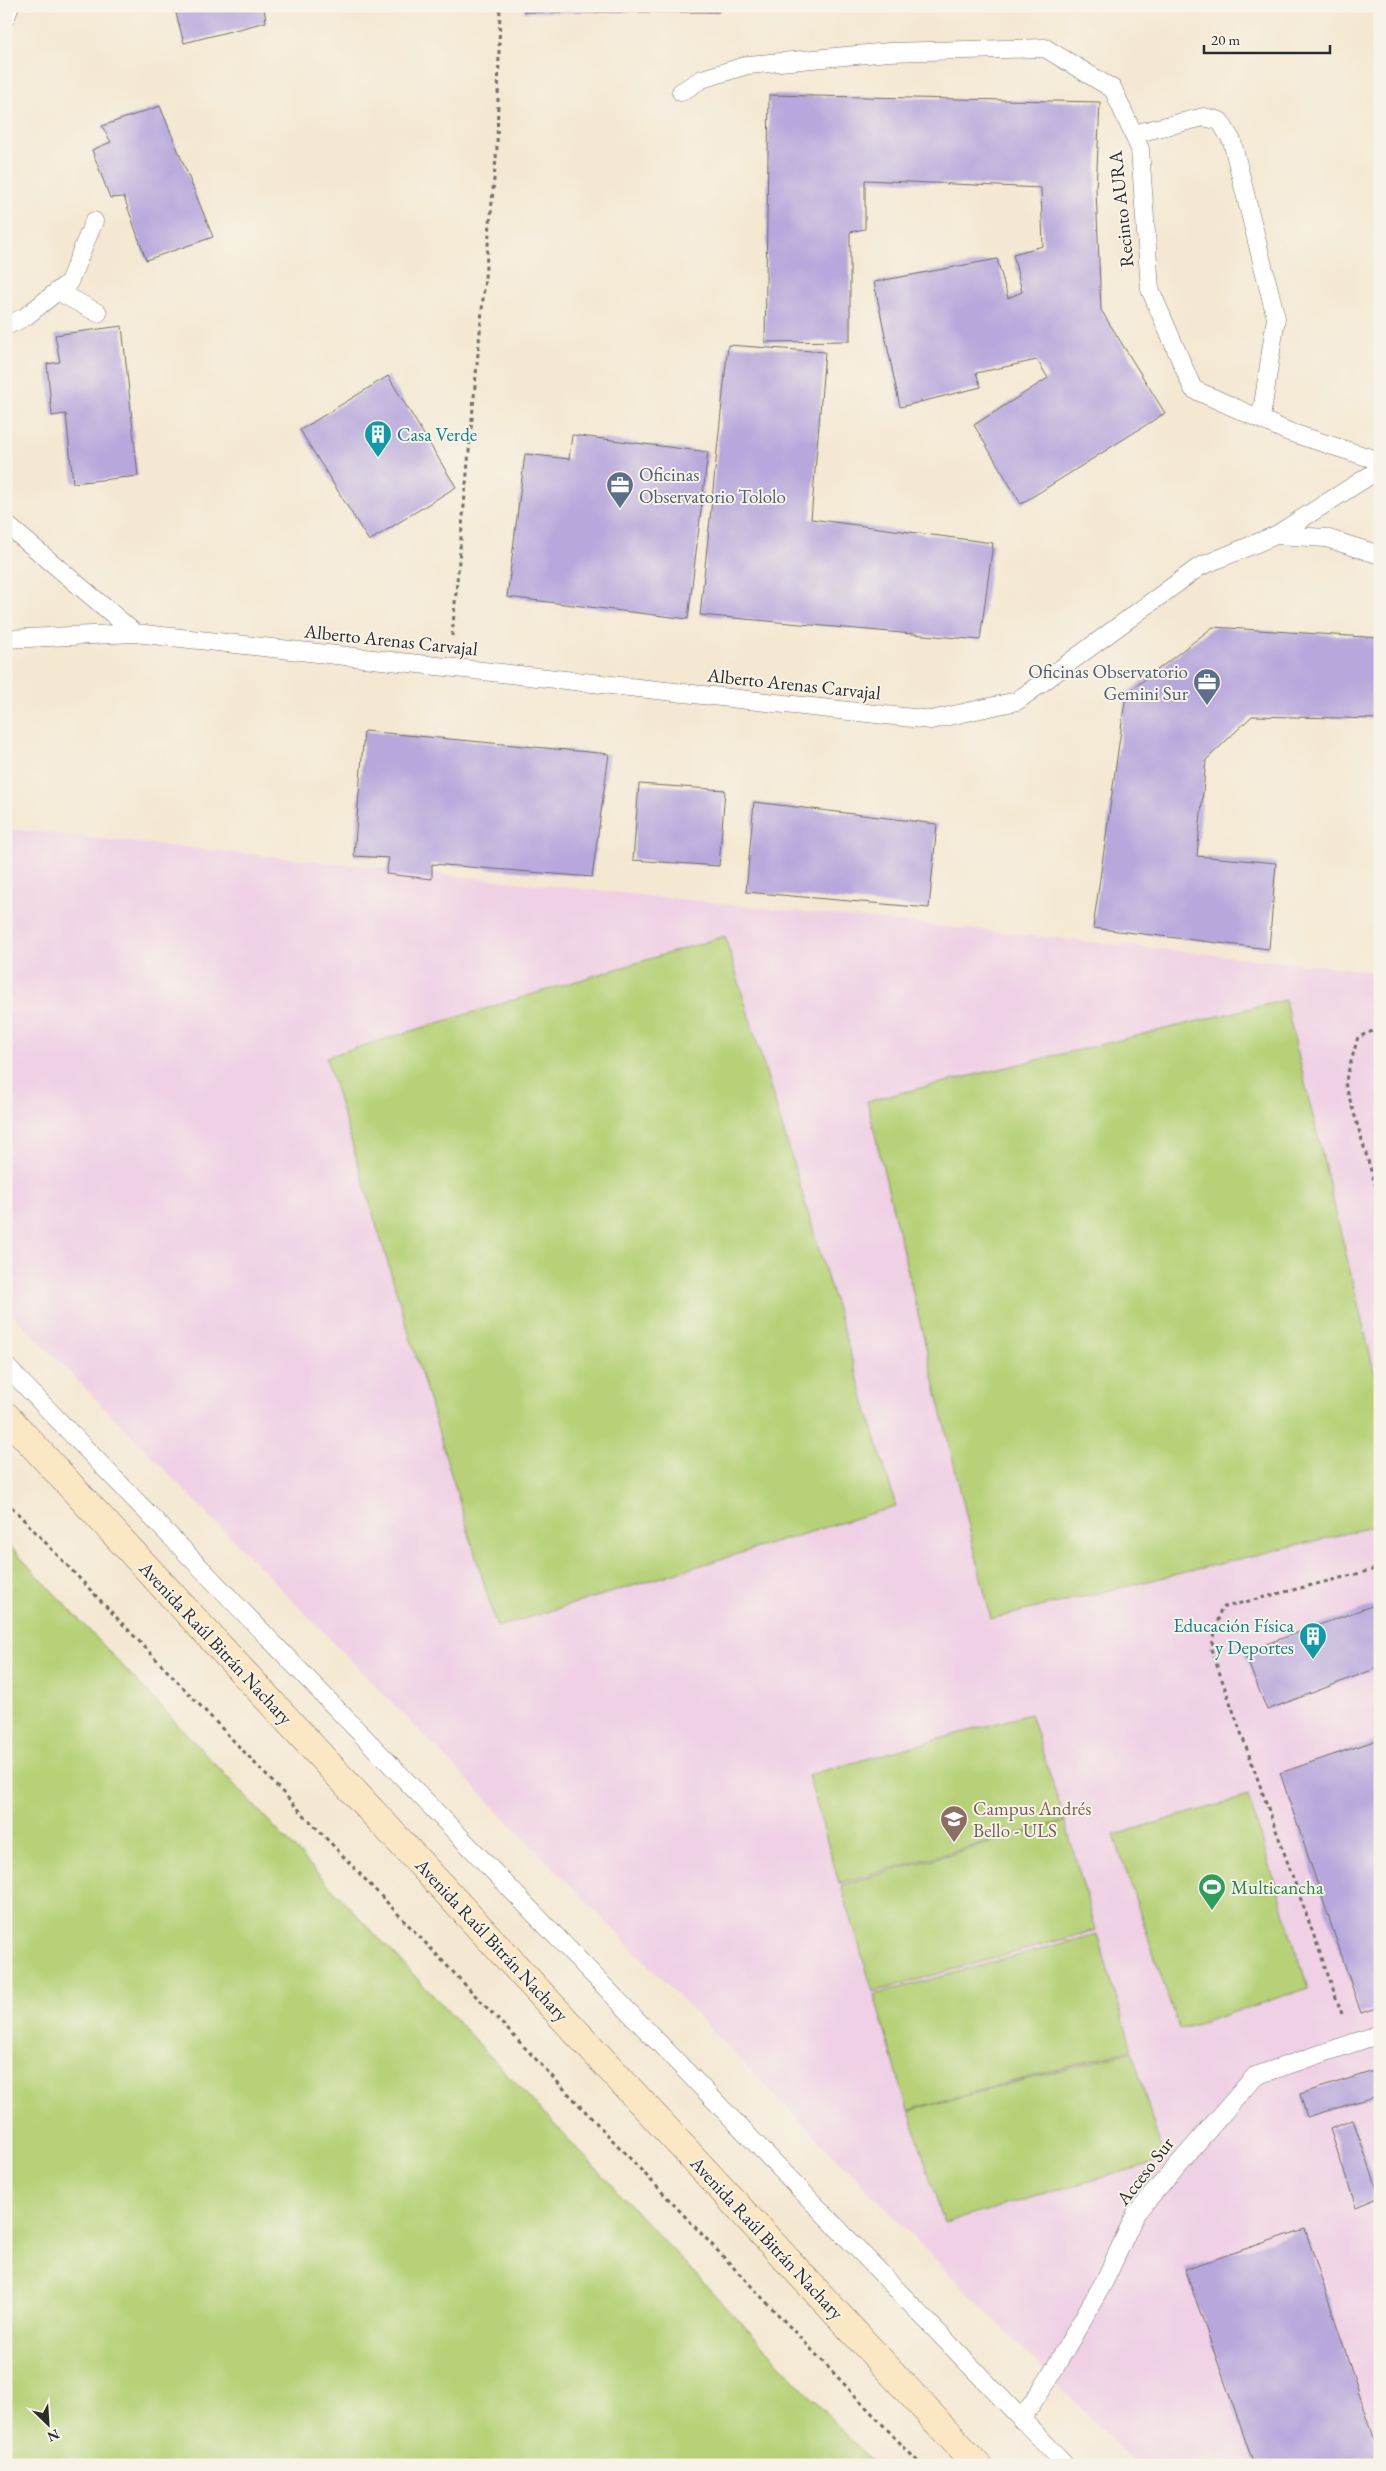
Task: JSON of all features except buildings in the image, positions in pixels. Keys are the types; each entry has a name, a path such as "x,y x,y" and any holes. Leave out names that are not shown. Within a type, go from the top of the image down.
{"main road":[{"name":"Avenida Raúl Bitrán Nachary","path":"6,1416 977,2465"}],"lane":[{"path":"6,17 10,6"},
{"name":"Recinto AURA","path":"681,92 702,79 748,65 889,52 1045,48 1113,89 1140,149 1150,289 1193,389 1289,432 1380,461"},
{"path":"1133,134 1204,117 1220,121 1232,141 1276,318 1261,419"},
{"path":"6,326 25,317 69,282 94,221"},
{"path":"57,291 98,313"},
{"name":"Alberto Arenas Carvajal","path":"6,639 135,633 931,720 1016,701 1199,568 1276,535 1380,469"},
{"path":"6,524 135,633"},
{"path":"1276,535 1326,538 1380,555"},
{"path":"6,1366 1066,2465"},
{"name":"Acceso Sur","path":"1021,2420 1049,2378 1105,2280 1136,2213 1213,2122 1255,2076 1380,2034"}],"path":[{"path":"450,668 497,147 500,6"},
{"path":"1380,1028 1358,1037 1345,1083 1380,1201"},
{"path":"6,1501 921,2465"},
{"path":"1352,2043 1211,1649 1220,1608 1380,1568"}],"shaded area":[{"name":"Campus Andrés Bello - ULS","path":"6,829 1380,972 1380,2465 1136,2465 6,1307"}],"green space":[{"path":"725,936 896,1506 497,1627 326,1057"},
{"path":"1285,1000 1380,1396 1380,1525 991,1619 867,1101"},
{"path":"6,1542 875,2465 6,2465"},
{"path":"1030,1714 1065,1821 839,1883 808,1775"},
{"name":"Multicancha","path":"1248,1796 1308,1988 1179,2030 1114,1835"},
{"path":"1065,1822 1096,1930 873,1992 841,1885"},
{"path":"1097,1934 1132,2049 908,2110 874,1995"},
{"path":"1132,2051 1164,2160 944,2223 909,2111"}],"place":[{"name":"Casa Verde","path":"378,458"},
{"name":"Oficinas Observatorio Tololo","path":"620,509"},
{"name":"Oficinas Observatorio Gemini Sur","path":"1207,706"},
{"name":"Educación Física y Deportes","path":"1313,1660"},
{"name":"Campus Andrés Bello - ULS","path":"954,1843"},
{"name":"Multicancha","path":"1212,1911"}]}
